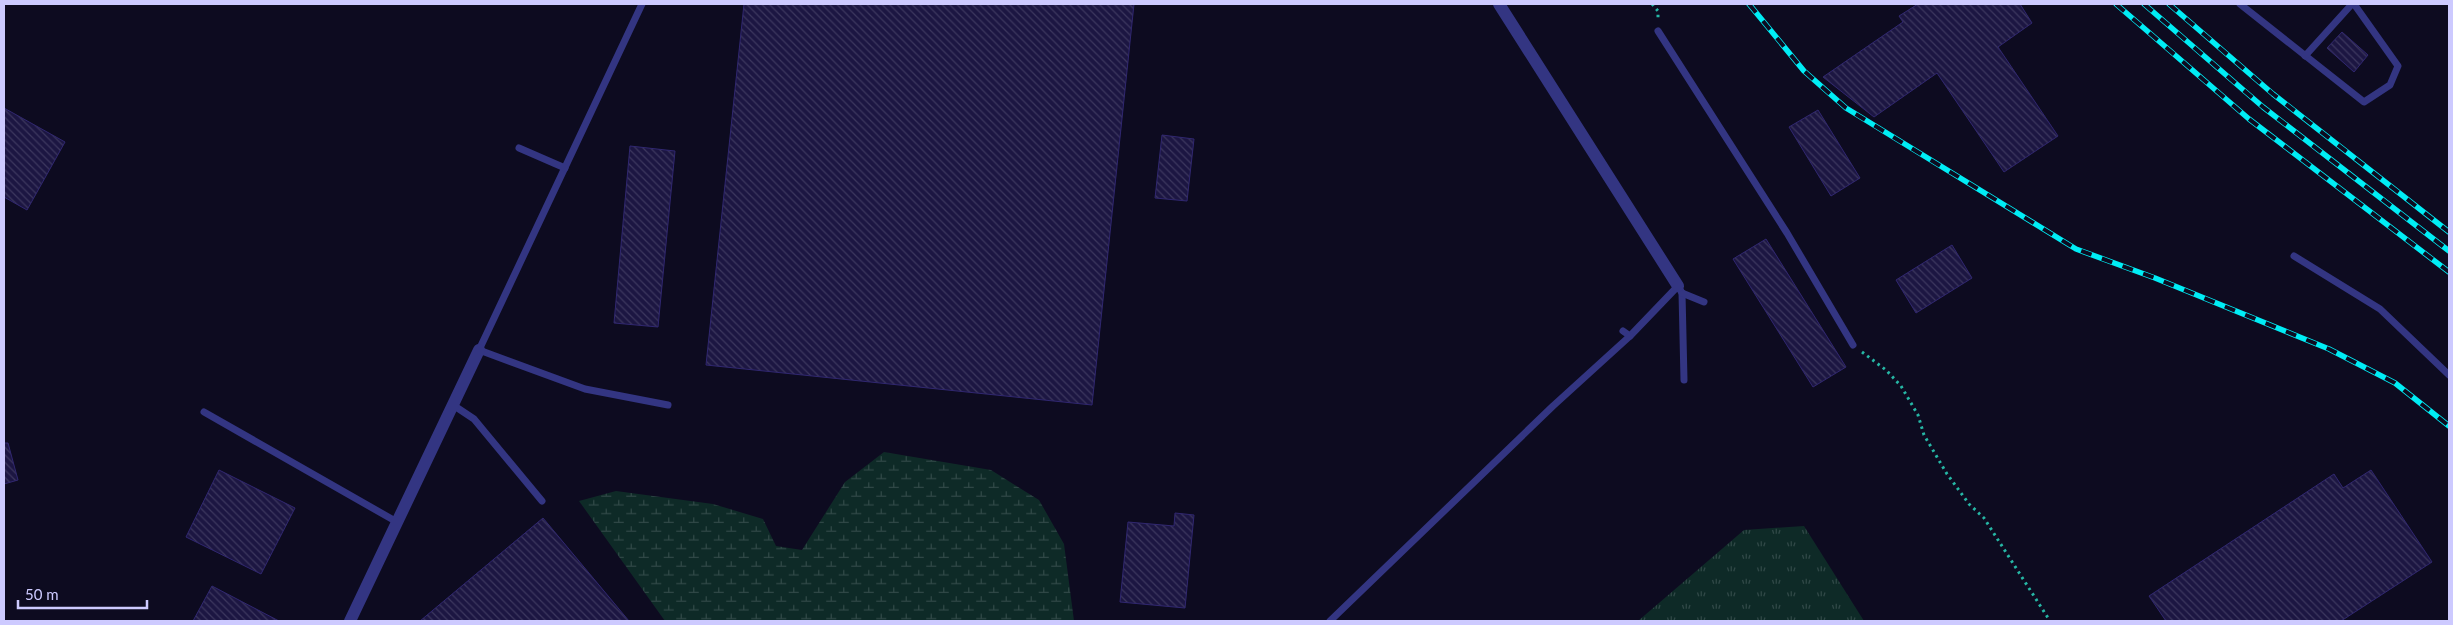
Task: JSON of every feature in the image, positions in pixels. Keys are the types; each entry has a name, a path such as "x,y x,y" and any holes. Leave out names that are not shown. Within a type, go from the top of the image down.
{"street":[{"path":"1499,4 1680,290"},
{"path":"350,621 479,350"}],"lane":[{"path":"642,4 479,350 585,389 668,405"},
{"path":"2240,4 2305,56 2364,102 2390,85 2398,66 2353,4 2305,56"},
{"path":"1658,31 1781,225 1853,345"},
{"path":"518,148 564,168"},
{"path":"2294,256 2380,309 2449,375"},
{"path":"1680,290 1704,302"},
{"path":"1330,621 1554,406 1680,290"},
{"path":"1680,290 1684,380"},
{"path":"1623,331 1630,336"},
{"path":"453,405 474,419 542,501"},
{"path":"204,412 397,522"}],"path":[{"path":"1652,4 1658,11 1658,31"},
{"path":"1853,345 1886,370 1901,386 1918,415 1924,434 1947,474 1969,504 1984,518 2050,621"}],"green space":[{"path":"884,452 991,470 1039,500 1064,544 1074,621 665,621 579,501 616,491 713,504 763,519 776,546 802,550 845,482"},
{"path":"1804,526 1864,621 1638,621 1744,530"}],"building":[{"path":"744,4 1134,4 1092,405 706,365"},
{"path":"1918,4 2020,4 2032,23 1998,47 2058,136 2004,172 1937,73 1874,117 1823,77 1903,22 1899,16"},
{"path":"2342,32 2368,55 2354,72 2327,48"},
{"path":"4,108 65,142 27,210 4,197"},
{"path":"1818,110 1860,178 1831,196 1789,127"},
{"path":"1162,135 1194,139 1187,201 1155,198"},
{"path":"630,146 675,151 658,327 614,323"},
{"path":"1766,239 1846,367 1813,387 1733,259"},
{"path":"1952,245 1972,278 1916,313 1896,280"},
{"path":"4,443 8,443 18,480 4,484"},
{"path":"219,470 295,508 261,574 186,537"},
{"path":"2371,470 2432,562 2341,621 2166,621 2149,596 2334,474 2343,488"},
{"path":"1175,513 1194,515 1185,608 1120,602 1128,522 1174,526"},
{"path":"543,518 629,621 420,621"},
{"path":"212,586 279,621 193,621"}],"railway":[{"path":"1749,4 1804,71 1846,108 2076,249 2155,278 2329,349 2395,383 2449,426"},
{"path":"2116,4 2249,119 2449,272"},
{"path":"2144,4 2263,107 2449,251"},
{"path":"2169,4 2273,94 2449,232"}]}
